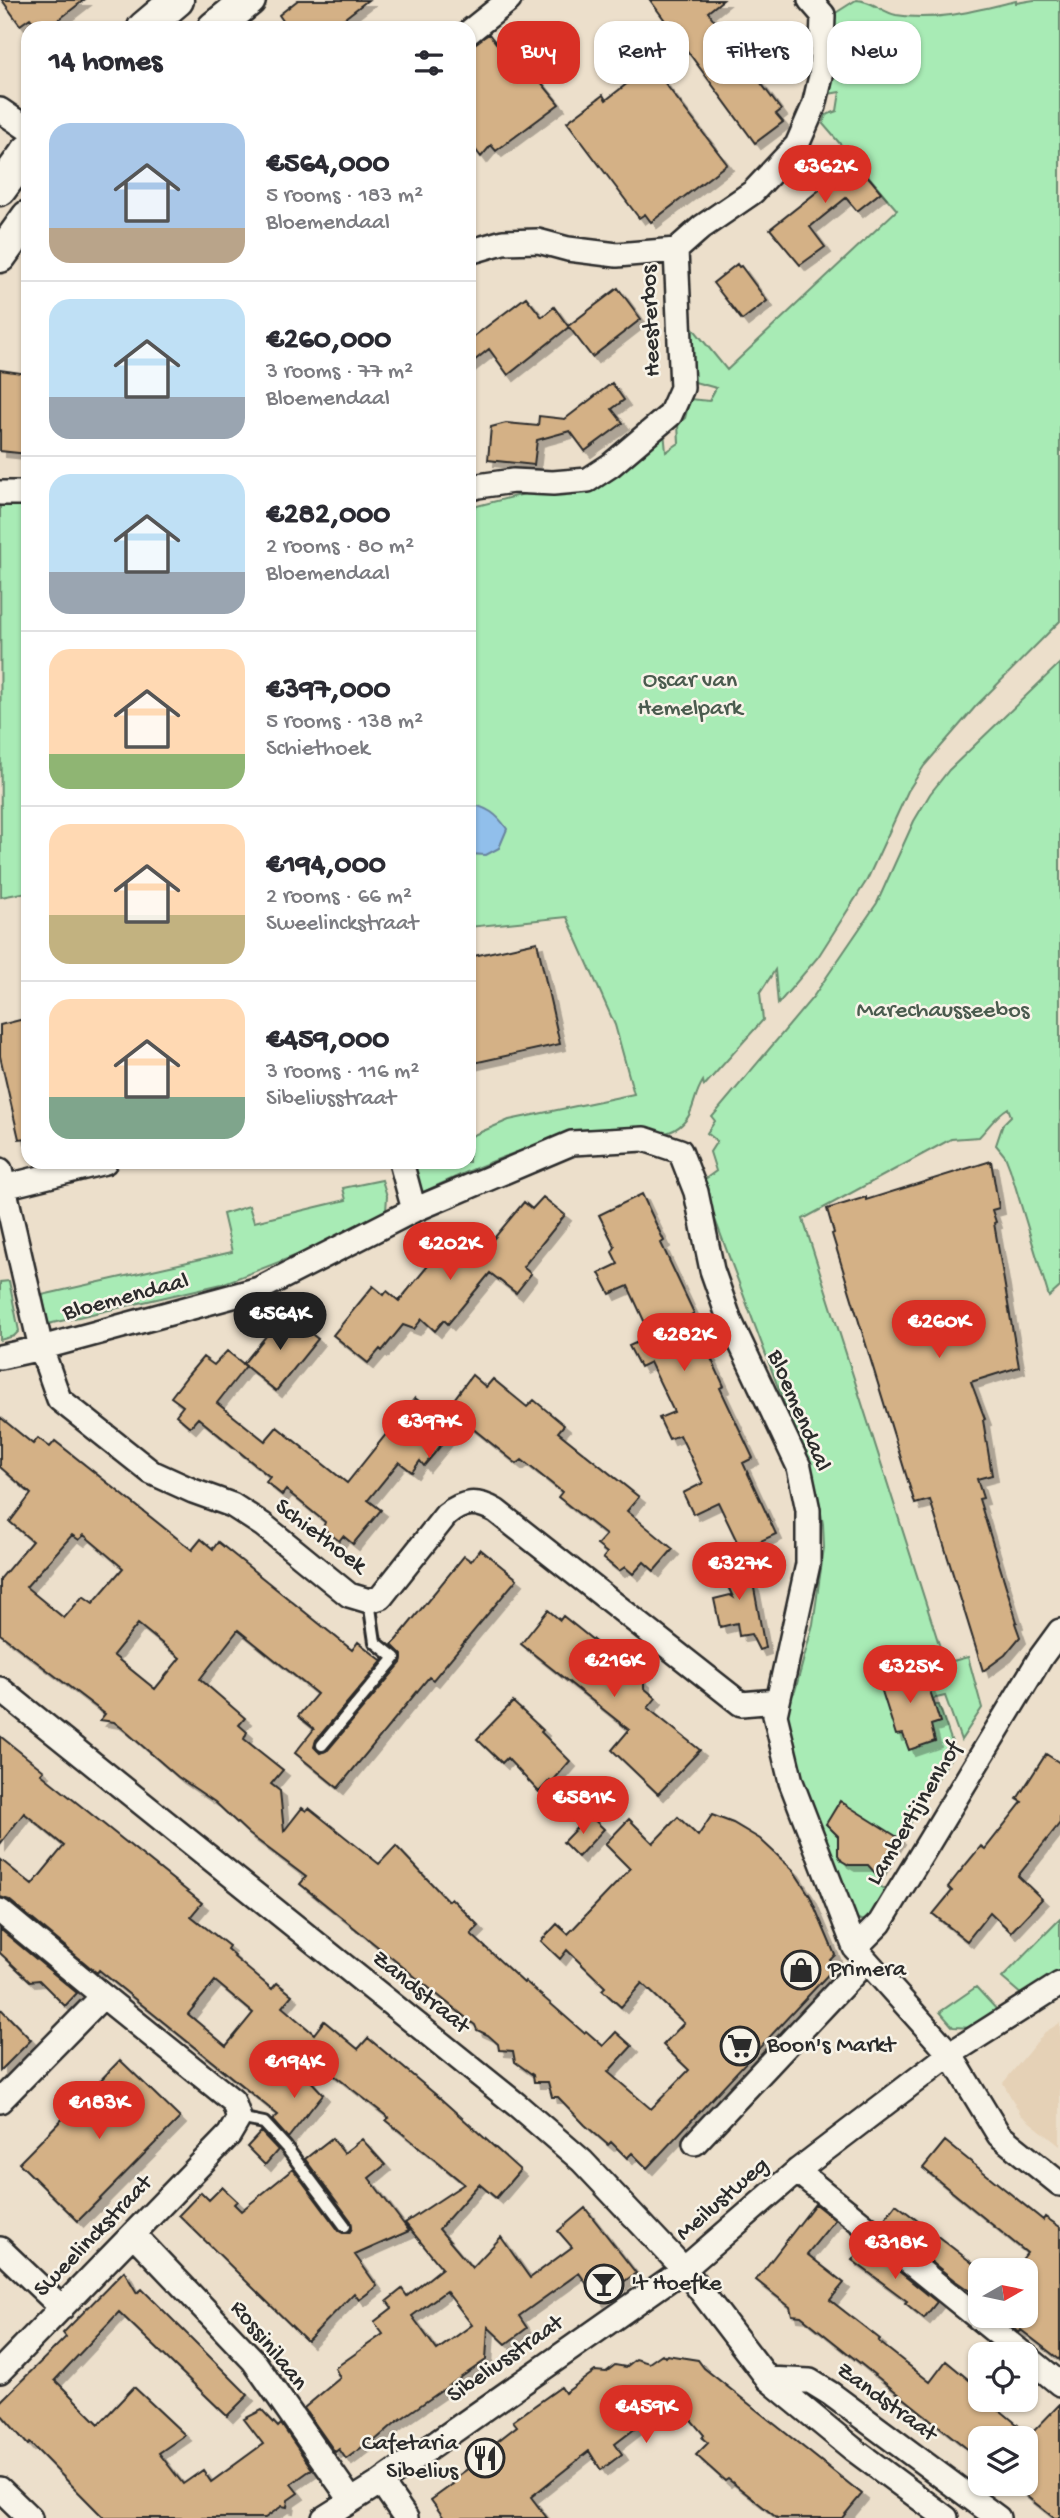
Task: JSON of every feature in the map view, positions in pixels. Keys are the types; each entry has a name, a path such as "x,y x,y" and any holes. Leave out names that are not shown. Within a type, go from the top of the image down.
{"street":[{"path":"152,21 177,0"},
{"path":"223,21 249,0"},
{"path":"476,26 509,0"},
{"path":"476,250 503,242 538,241 568,249 617,255 676,250 702,227 753,192 797,145 814,106 821,76 823,15 810,0"},
{"path":"0,110 21,124"},
{"path":"0,189 21,160"},
{"path":"0,256 21,227"},
{"name":"Heesterbos","path":"476,487 513,481 553,483 588,480 611,465 670,415 682,388 676,250"},
{"path":"0,493 21,493"},
{"name":"Bloemendaal","path":"0,1357 259,1289 414,1210 572,1143 644,1139 680,1151 696,1192 712,1270 730,1321 799,1467 808,1510 808,1564 775,1715 791,1782 861,1955 950,2054 999,2135 1060,2184"},
{"name":"Bloemendaal","path":"41,1348 2,1179 63,1169"},
{"path":"403,1169 414,1210"},
{"name":"Schiethoek","path":"41,1348 59,1399 152,1472 232,1505 263,1525 349,1595 369,1601 381,1597 446,1515 457,1506 482,1503 496,1511 741,1704 777,1701"},
{"name":"Lambertijnenhof","path":"861,1955 1041,1657 1060,1631"},
{"name":"Zandstraat","path":"0,1689 517,2105 582,2161 684,2269 768,2379 853,2449 946,2518"},
{"path":"0,1911 233,2101 239,2118"},
{"path":"695,2143 861,1955"},
{"name":"Meilustweg","path":"684,2269 797,2171 950,2054 1060,1984"},
{"path":"0,2101 103,1996"},
{"name":"Sweelinckstraat","path":"0,2371 229,2135 239,2118"},
{"name":"Meilustweg","path":"797,2171 1008,2342"},
{"name":"Rossinilaan","path":"133,2234 253,2360 351,2500"},
{"path":"0,2249 62,2308"},
{"name":"Sibeliusstraat","path":"324,2518 381,2482 684,2269"},
{"name":"Meilustweg","path":"1038,2366 1060,2384"},
{"name":"Zandstraat","path":"768,2379 810,2381 998,2518"},
{"path":"381,2482 406,2518"},
{"path":"0,2489 30,2518"}],"lane":[{"path":"322,1745 395,1658 375,1642 369,1601"},
{"path":"239,2118 264,2123 286,2147 345,2226"}],"shaded area":[{"path":"1060,2023 1060,2146 1021,2115 1003,2083 1045,2032"}],"green space":[{"name":"Oscar van Hemelpark","path":"856,0 896,15 926,17 957,14 1016,1 1060,0 1060,621 976,706 924,766 908,791 867,880 818,957 778,1004 775,970 760,993 763,1020 704,1086 703,1081 690,1114 681,1125 674,1130 653,1135 587,1132 573,1134 476,1169 476,1134 509,1120 634,1094 615,1025 567,917 476,926 476,506 532,492 591,487 664,431 666,452 679,443 678,424 685,418 690,399 709,401 716,388 691,381 688,322 727,370 897,210 823,124 826,115 837,111 840,92 823,95 827,66 827,84 921,84 921,21 833,21 834,14"},
{"path":"0,503 21,504 21,893 1,897"},
{"name":"Marechausseebos","path":"1060,663 1060,1287 1049,1297 1010,1169 1005,1156 996,1145 1003,1124 1011,1116 1008,1108 979,1137 951,1139 803,1219 945,1663 968,1657 982,1708 961,1740 945,1696 932,1699 935,1705 939,1705 955,1751 915,1814 879,1886 888,1892 873,1914 864,1920 853,1915 799,1776 782,1711 795,1691 813,1624 824,1548 823,1524 817,1491 701,1182 716,1171 710,1152 717,1141 707,1133 715,1121 712,1117 813,997 877,903 914,821 930,794 949,770"},
{"name":"Oscar van Hemelpark","path":"405,1169 475,1169 411,1198"},
{"path":"382,1180 387,1196 386,1211 310,1250 222,1284 48,1324 42,1295 232,1252 223,1214 249,1206 254,1222 346,1200 343,1188"},
{"path":"9,1281 19,1331 14,1336 0,1340 0,1282"},
{"path":"1060,1919 1060,1972 1023,1996 1002,1978"},
{"path":"976,1987 999,2012 973,2028 953,2027 940,2012"}],"water":[{"path":"476,806 491,812 507,829 499,848 486,855 476,854"}],"building":[{"path":"2,0 84,0 57,21 32,21 30,18 21,21 20,25"},
{"path":"298,0 368,0 341,21 283,21 279,15"},
{"path":"650,0 723,0 708,12 715,21 703,21 703,72 689,53 689,21 665,21"},
{"path":"489,34 497,44 497,84 543,84 559,104 496,151 491,145 481,157 476,150 476,42"},
{"path":"627,84 666,84 727,164 651,222 645,214 639,218 567,122 603,95 606,100"},
{"path":"712,84 762,84 781,110 776,114 783,122 755,143"},
{"path":"845,149 881,192 857,211 846,198 810,227 825,247 800,265 770,229 823,187 813,174"},
{"path":"737,264 767,301 742,320 713,283"},
{"path":"618,288 641,319 592,357 569,327 508,375 489,349 476,359 476,335 526,297 542,317 554,307 568,326"},
{"path":"0,370 21,373 21,453 0,451"},
{"path":"612,383 624,400 612,409 623,423 585,451 570,431 537,440 534,465 488,460 491,427 506,423 538,426 539,416 565,419"},
{"path":"537,942 560,1044 476,1062 476,955"},
{"path":"21,1020 21,1139 0,1056 0,1025"},
{"path":"991,1161 999,1208 992,1210 1019,1367 971,1382 985,1419 983,1420 992,1475 977,1479 983,1498 979,1499 1020,1637 1005,1655 983,1671 930,1500 915,1504 832,1234 834,1233 827,1209 866,1197 866,1200"},
{"path":"642,1194 664,1241 661,1243 694,1313 691,1315 724,1386 720,1388 753,1458 743,1463 776,1534 741,1550 718,1502 693,1514 683,1493 703,1483 680,1435 669,1439 659,1418 674,1412 650,1362 640,1367 629,1346 651,1336 628,1286 610,1294 599,1273 618,1264 612,1252 615,1247 599,1215"},
{"path":"543,1197 565,1215 523,1267 531,1274 516,1293 490,1273 448,1324 444,1320 435,1331 422,1319 414,1329 403,1325 382,1351 380,1349 368,1363 333,1335 373,1286 384,1295 387,1291 399,1301 450,1239 476,1260 524,1202 532,1209"},
{"path":"285,1313 318,1339 276,1391 243,1364"},
{"path":"227,1351 246,1366 217,1403 265,1441 277,1427 347,1483 415,1398 440,1418 472,1375 486,1387 493,1379 527,1407 534,1400 564,1425 558,1432 639,1497 627,1511 673,1549 654,1571 644,1562 633,1574 625,1567 619,1571 603,1558 607,1553 597,1545 606,1535 558,1497 562,1492 522,1460 517,1464 462,1420 424,1466 420,1461 412,1472 399,1462 368,1500 381,1510 353,1544 343,1536 339,1541 323,1528 325,1522 286,1490 282,1495 266,1482 270,1477 198,1418 190,1427 176,1415 183,1406 171,1397 188,1375 203,1357 214,1365"},
{"path":"0,1417 33,1444 38,1438 50,1447 55,1441 192,1550 201,1539 213,1549 218,1542 352,1650 358,1642 381,1660 384,1659 316,1740 314,1747 320,1753 328,1750 401,1663 402,1655 392,1645 464,1556 471,1561 480,1549 517,1579 433,1680 429,1677 338,1788 295,1753 314,1729 298,1716 317,1694 238,1630 200,1679 245,1718 239,1725 247,1732 244,1739 283,1770 271,1784 280,1791 284,1831 302,1808 306,1811 309,1808 379,1864 396,1846 448,1901 451,1898 479,1926 471,1934 524,1983 525,1981 584,2033 586,2031 603,2046 616,2032 632,2046 608,2072 651,2109 689,2070 663,2045 684,2023 642,1983 621,2007 602,1990 605,1987 567,1950 560,1959 541,1941 557,1924 568,1934 630,1869 605,1844 629,1819 653,1843 678,1817 698,1836 712,1815 733,1823 760,1839 793,1870 810,1896 835,1955 830,1960 836,1966 647,2168 632,2153 627,2158 611,2142 608,2145 585,2125 558,2097 552,2097 548,2082 534,2082 533,2075 515,2062 513,2051 499,2050 498,2044 488,2035 477,2030 475,2025 300,1884 306,1877 249,1834 215,1802 178,1777 114,1722 100,1720 105,1714 0,1634 0,1579 32,1541 10,1522 31,1494 0,1467","holes":["72,1535 79,1540 84,1535 123,1568 93,1603 83,1596 64,1618 26,1587","138,1624 180,1658 155,1689 113,1655"]},
{"path":"738,1555 754,1588 765,1648 759,1650 751,1634 739,1636 737,1623 720,1627 714,1599 730,1595 733,1597 717,1564"},
{"path":"548,1610 560,1620 563,1616 644,1681 644,1688 656,1698 648,1708 700,1750 658,1794 612,1750 629,1730 521,1644"},
{"path":"910,1661 916,1676 925,1675 940,1722 931,1725 935,1741 909,1750 903,1734 896,1735 881,1688 888,1686 883,1669"},
{"path":"513,1702 543,1730 541,1732 570,1761 552,1782 550,1780 539,1792 507,1758 502,1763 477,1739"},
{"path":"0,1736 44,1771 41,1774 202,1903 191,1916 229,1946 227,1949 234,1957 272,1989 277,1983 292,1995 282,2007 314,2034 324,2021 358,2049 368,2038 520,2170 496,2198 479,2184 439,2229 472,2268 501,2237 530,2278 572,2247 558,2231 585,2208 636,2273 598,2300 579,2273 519,2316 527,2328 506,2344 488,2327 486,2360 346,2459 339,2449 335,2452 304,2408 340,2378 335,2368 383,2334 374,2322 392,2308 387,2301 402,2289 407,2296 442,2268 405,2223 464,2184 386,2120 389,2118 321,2065 308,2078 323,2094 288,2138 272,2120 278,2115 99,1970 97,1973 9,1900 0,1897 0,1859 32,1885 64,1846 24,1813 0,1844","holes":["215,1981 253,2013 226,2046 188,2014","446,2291 472,2325 437,2350 412,2316"]},
{"path":"1046,1754 1060,1763 1060,1823 1018,1876 1042,1899 1011,1932 990,1912 967,1941 933,1914 952,1891 948,1887 958,1874 981,1846 985,1849 1022,1802 1017,1799"},
{"path":"840,1801 899,1838 876,1874 868,1865 849,1865 838,1855 838,1836 826,1824"},
{"path":"589,1815 604,1829 578,1857 563,1842"},
{"path":"0,1929 77,1993 65,2006 39,1980 30,1981 0,1953"},
{"path":"0,2008 31,2040 0,2071"},
{"path":"120,2060 180,2118 78,2221 19,2163 86,2095 97,2105 101,2102 93,2088"},
{"path":"261,2132 278,2150 265,2165 247,2147"},
{"path":"332,2138 344,2153 362,2139 385,2165 369,2178 409,2231 355,2255 377,2286 359,2300 354,2293 307,2341 179,2215 201,2192 209,2200 222,2187 237,2201 234,2204 241,2211 293,2169 339,2231 349,2233 352,2228 351,2221 305,2159"},
{"path":"945,2141 1043,2220 1045,2217 1060,2227 1060,2360 1021,2330 1019,2333 1013,2328 1038,2328 1038,2258 1023,2258 1027,2253 923,2168"},
{"path":"815,2204 835,2220 807,2254 844,2283 830,2300 930,2382 946,2361 968,2379 968,2412 1002,2412 1019,2426 968,2426 968,2449 801,2316 792,2315 790,2307 756,2280"},
{"path":"896,2204 968,2260 968,2290 954,2280 882,2222"},
{"path":"865,2244 937,2302 924,2318 905,2303 907,2301 852,2260"},
{"path":"124,2271 137,2293 142,2289 248,2395 227,2416 119,2312 55,2380 99,2424 134,2387 185,2435 159,2453 183,2484 203,2470 211,2482 263,2444 244,2419 262,2410 278,2427 281,2424 312,2469 291,2484 298,2493 288,2500 287,2507 282,2506 265,2518 104,2518 30,2443 28,2445 0,2413 0,2402 66,2337 63,2333"},
{"path":"662,2354 665,2357 667,2355 698,2360 704,2368 862,2494 842,2518 777,2518 728,2479 725,2481 696,2455 708,2443 676,2402 668,2408 666,2405 615,2444 622,2454 601,2470 589,2451 531,2497 547,2518 444,2518 431,2500 473,2465 471,2462 517,2426 513,2421 561,2387 565,2393 595,2371 606,2372 615,2365 626,2367 636,2359 649,2363"},
{"path":"1060,2404 1060,2518 1054,2518 1026,2496 1038,2496 1038,2427"}],"place":[{"name":"Primera","path":"801,1970"},
{"name":"Boon's Markt","path":"740,2046"},
{"name":"'t Hoefke","path":"604,2284"},
{"name":"Cafetaria Sibelius","path":"485,2458"}]}
